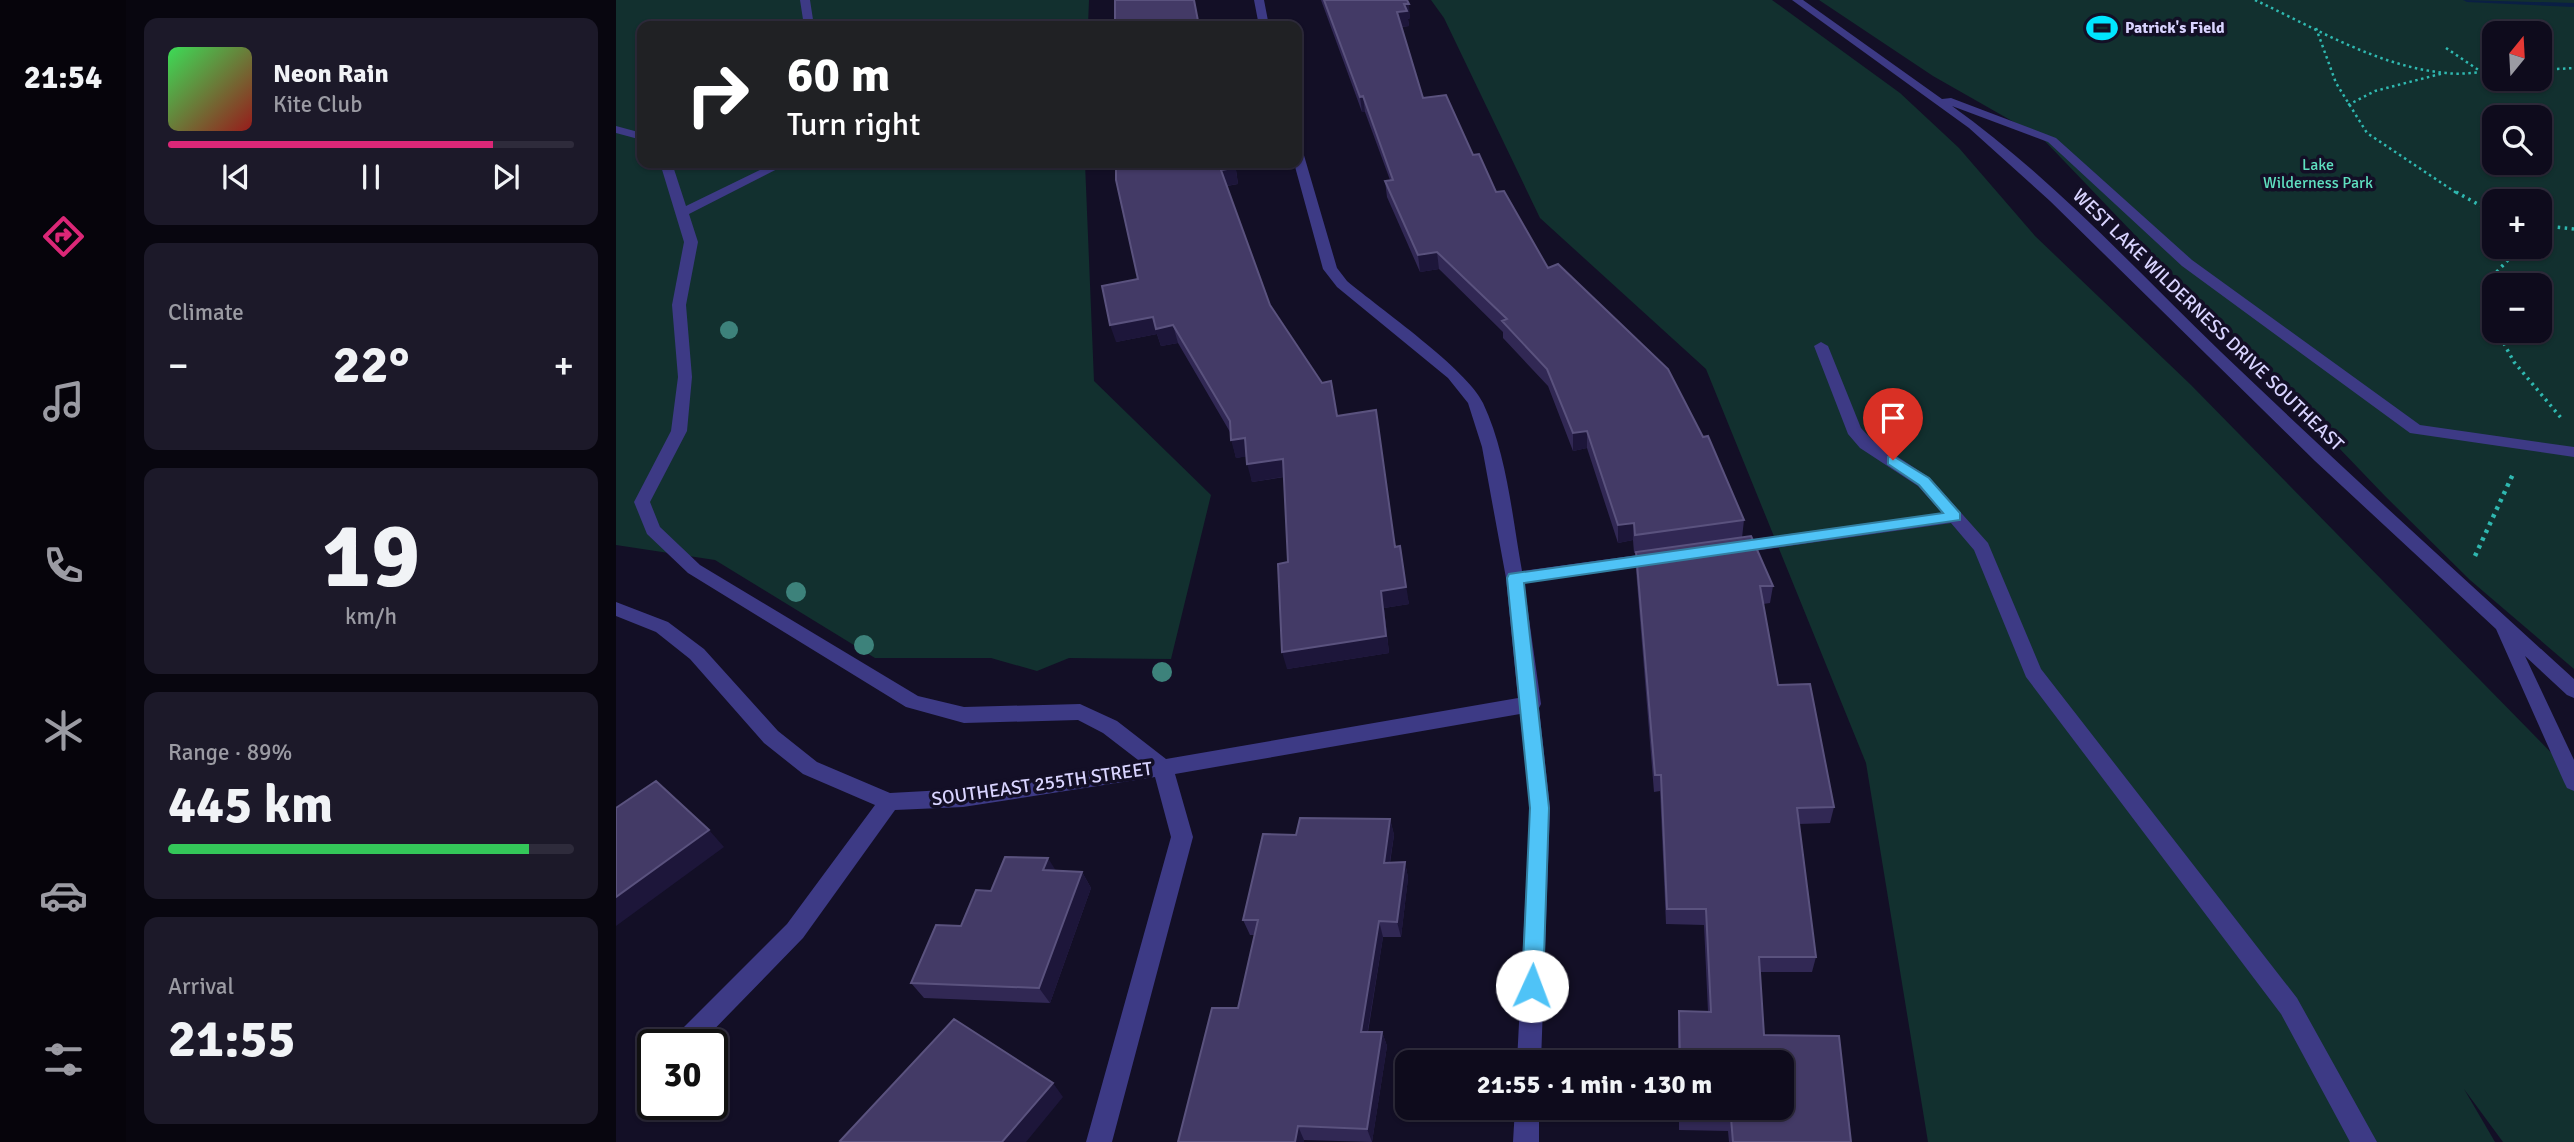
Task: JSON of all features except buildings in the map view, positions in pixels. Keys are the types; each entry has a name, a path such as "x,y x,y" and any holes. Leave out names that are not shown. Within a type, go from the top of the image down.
{"street":[{"path":"805,0 808,21"},
{"path":"1259,0 1263,21"},
{"name":"WEST LAKE WILDERNESS DRIVE SOUTHEAST","path":"1797,0 1973,126 2054,198 2501,625 2574,690"},
{"path":"1931,94 2052,140 2187,263 2416,429 2574,452"},
{"path":"616,128 637,135"},
{"path":"668,168 691,242 679,305 685,377 679,431 642,502 653,530 694,569 913,702 964,715 1080,712 1110,727 1163,768 1182,837 1098,1142"},
{"path":"681,213 773,168"},
{"path":"1302,168 1330,269 1342,284 1453,375 1475,402 1490,447 1515,578 1531,704 1540,808 1530,1050"},
{"path":"1821,346 1854,430 1866,444 1924,482 1982,547 2033,672 2289,1006 2364,1142"},
{"path":"1709,551 1955,517"},
{"path":"1515,578 1681,555"},
{"name":"SOUTHEAST 255TH STREET","path":"616,609 662,627 696,654 771,737 810,768 889,802 963,798 1163,768 1531,704"},
{"path":"2501,625 2574,782"},
{"path":"697,1029 795,931 889,802"},
{"path":"1526,1142 1527,1120"}],"path":[{"path":"2255,0 2370,50 2445,73"},
{"path":"2316,28 2325,58 2348,105 2367,132 2482,208"},
{"path":"2446,48 2481,72"},
{"path":"2552,69 2574,68"},
{"path":"2348,105 2375,91 2445,73 2481,72"},
{"path":"2552,227 2574,229"},
{"path":"2496,273 2509,259"},
{"path":"2504,343 2514,362 2566,423"},
{"path":"2461,587 2526,445"}],"green space":[{"path":"616,0 1089,0 1088,21 637,21 637,168 1085,168 1094,381 1211,495 1171,659 1069,658 1037,671 991,658 875,658 715,560 616,545"},
{"path":"1431,0 1772,0 1900,93 1959,148 2035,236 2191,385 2574,776 2574,1142 2503,1142 2464,1089 2495,1142 1928,1142 1866,763 1706,369 1540,218 1444,18"},
{"name":"Lake Wilderness Park","path":"1819,0 2574,0 2574,669 2470,580 2385,496 2042,138 1933,76"}],"waterway":[{"path":"2467,0 2574,5"}],"place":[{"name":"Patrick's Field","path":"2102,28"}],"route":[{"path":"1532,986 1540,808 1531,704 1515,578 1955,517 1924,482 1893,460"}]}
